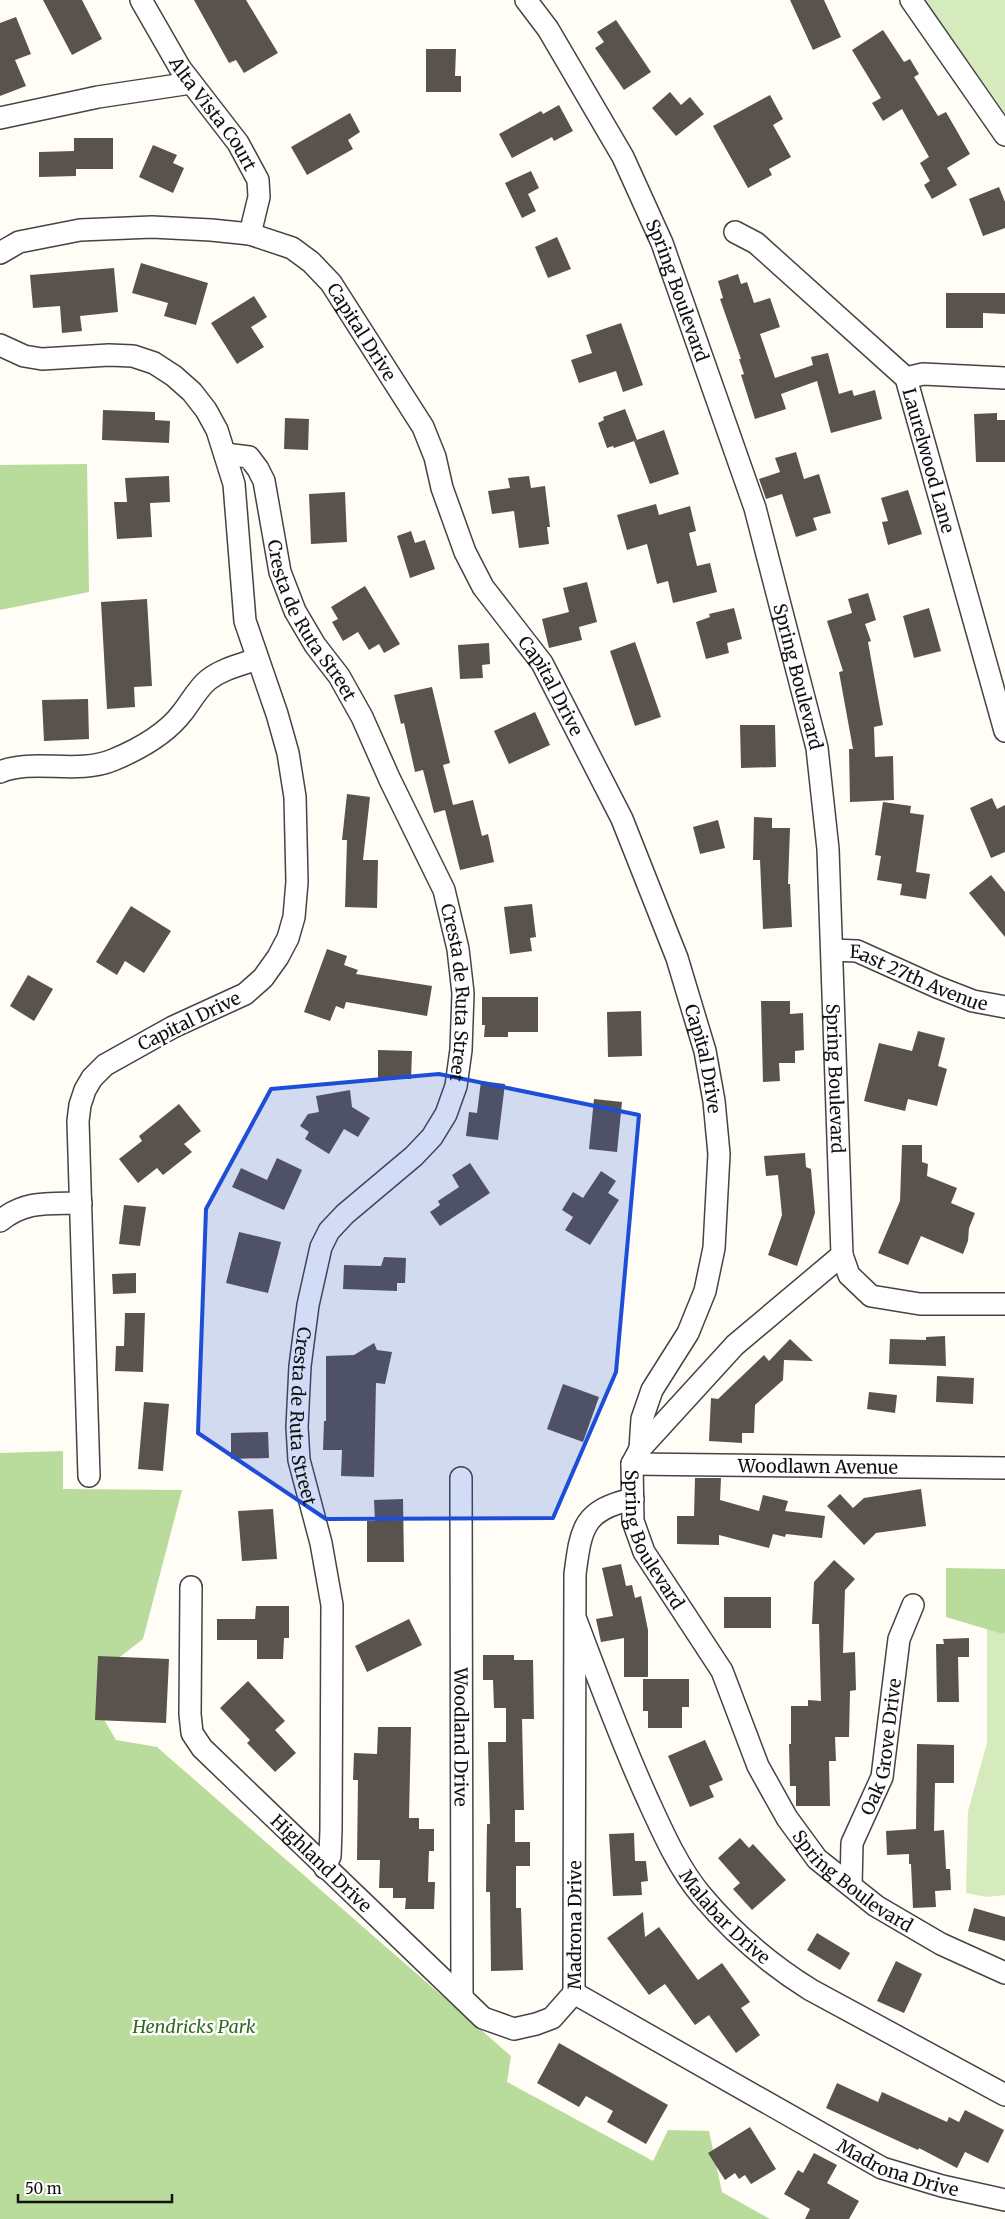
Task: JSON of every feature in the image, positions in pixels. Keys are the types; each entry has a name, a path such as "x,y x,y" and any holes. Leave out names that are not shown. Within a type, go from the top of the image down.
{"street":[{"name":"Alta Vista Court","path":"141,0 180,68 238,142 258,180 259,197 250,234"},
{"name":"Spring Boulevard","path":"526,0 548,29 623,157 644,199 662,243 755,508 817,748 828,849 842,1255 735,1345 636,1456 633,1521 644,1552 722,1671 758,1766 787,1818 817,1859 876,1906 941,1944 1005,1973"},
{"path":"911,0 1005,134"},
{"path":"0,118 98,97 191,83"},
{"name":"Capital Drive","path":"0,253 19,242 80,230 152,227 250,234 292,248 310,262 331,283 423,427 435,457 442,488 465,552 483,587 542,663 622,819 677,958 705,1051 714,1101 719,1154 715,1239 705,1291 688,1333 652,1390 642,1419 636,1456"},
{"name":"Laurelwood Lane","path":"735,232 756,242 906,378 1005,731"},
{"name":"Capital Drive","path":"0,345 24,356 42,359 109,355 133,356 154,364 174,376 192,392 206,410 217,430 234,484 245,621 283,737 295,797 297,882 294,917 288,938 263,978 245,994 173,1028 105,1065 92,1078 80,1105 78,1121 89,1476"},
{"path":"906,378 922,374 1005,378"},
{"name":"Cresta de Ruta Street","path":"225,454 249,457 264,481 280,572 296,611 315,645 339,676 362,717 390,780 444,890 458,949 463,992 461,1050 456,1086 446,1114 432,1137 414,1156 345,1214 329,1231 321,1247 308,1305 300,1366 297,1427 299,1460 321,1543 332,1605 331,1830 330,1856 325,1868"},
{"path":"0,772 8,769 46,766 78,768 112,761 152,740 180,716 207,681 227,669 257,659"},
{"name":"East 27th Avenue","path":"832,950 856,951 973,1001 1005,1007"},
{"path":"0,1221 13,1210 32,1204 81,1203"},
{"path":"842,1255 849,1276 871,1296 920,1304 1005,1304"},
{"name":"Woodlawn Avenue","path":"636,1456 1005,1468"},
{"name":"Woodland Drive","path":"461,1478 462,1997"},
{"name":"Madrona Drive","path":"633,1499 602,1509 585,1524 579,1542 574,1574 576,1620 574,1992 882,2168 942,2186 1005,2200"},
{"name":"Highland Drive","path":"191,1587 190,1714 192,1733 202,1748 483,2018 514,2029 536,2024 552,2018 574,1992"},
{"name":"Oak Grove Drive","path":"851,1886 852,1843 882,1777 899,1639 913,1605"},
{"name":"Malabar Drive","path":"576,1620 618,1732 664,1834 682,1868 702,1896 757,1951 784,1973 820,1995 1005,2095"}],"highlighted area":[{"path":"439,1074 639,1115 616,1372 553,1518 326,1519 198,1433 206,1209 271,1089"}],"green space":[{"path":"925,0 1005,0 1005,113"},
{"path":"87,464 89,592 0,610 0,465"},
{"name":"Hendricks Park","path":"63,1451 63,1489 182,1490 143,1639 107,1667 97,1708 116,1740 157,1747 511,2056 507,2082 653,2161 668,2130 709,2131 722,2192 770,2219 0,2219 0,1453"},
{"path":"946,1568 1005,1569 1005,1632 1003,1634 946,1617"},
{"path":"987,1602 1005,1602 1005,1895 986,1897 966,1893 968,1811 987,1743"}],"building":[{"path":"43,0 82,0 102,39 72,55"},
{"path":"194,0 246,0 278,53 244,73 236,60 229,63"},
{"path":"790,0 824,0 841,37 813,50"},
{"path":"16,17 31,54 15,60 26,86 0,96 0,23"},
{"path":"616,20 651,72 624,90 595,48 604,42 597,32"},
{"path":"883,30 904,62 910,59 919,74 914,77 938,116 946,112 970,154 947,168 957,185 932,199 924,185 930,181 920,163 929,157 902,109 883,121 872,103 881,98 852,50"},
{"path":"426,49 456,49 455,76 461,76 461,92 426,92"},
{"path":"670,92 681,105 690,97 704,114 676,136 652,108"},
{"path":"770,95 783,119 773,125 791,157 769,169 772,175 748,188 713,126"},
{"path":"559,105 573,131 554,141 552,137 512,158 499,134 541,111 543,114"},
{"path":"350,113 360,132 348,140 353,149 307,175 291,147"},
{"path":"74,138 113,138 113,169 76,169 76,176 39,177 39,152 74,151"},
{"path":"153,145 177,155 173,163 184,168 173,193 139,177"},
{"path":"531,171 539,188 528,194 536,211 522,218 505,183"},
{"path":"999,187 1005,202 1005,228 983,236 969,199"},
{"path":"557,237 571,269 548,278 535,247"},
{"path":"141,263 208,283 196,325 164,316 168,303 132,293"},
{"path":"114,268 118,312 80,316 82,331 62,333 60,306 33,308 30,275"},
{"path":"738,274 741,284 747,282 754,303 770,298 780,327 760,334 775,378 813,365 811,357 828,353 839,394 852,390 854,396 875,390 882,419 831,433 817,381 781,394 786,409 755,419 741,375 744,374 739,359 741,359 720,299 723,298 718,281"},
{"path":"946,293 1005,293 1005,314 983,313 983,328 946,328"},
{"path":"254,296 267,317 251,327 264,347 237,364 211,323"},
{"path":"621,323 643,385 623,392 616,371 579,383 571,360 592,353 586,335"},
{"path":"625,409 637,440 614,448 613,446 607,448 598,423 604,420 603,417"},
{"path":"103,410 155,412 155,420 170,421 169,443 102,440"},
{"path":"997,413 997,420 1005,420 1005,462 976,462 974,414"},
{"path":"285,418 309,419 308,450 284,449"},
{"path":"664,430 679,474 650,484 634,441"},
{"path":"796,452 804,479 819,474 831,513 813,518 817,530 796,537 782,494 766,499 759,479 780,472 775,458"},
{"path":"169,476 170,502 150,503 152,537 117,539 114,502 127,502 125,478"},
{"path":"529,476 531,488 545,486 550,527 547,527 549,544 519,548 514,511 492,514 488,491 510,488 508,478"},
{"path":"908,490 922,534 888,545 882,522 888,521 881,498"},
{"path":"345,492 347,542 311,544 309,494"},
{"path":"656,504 659,515 690,506 696,531 689,533 697,566 710,563 717,592 673,603 668,581 657,584 647,544 627,550 617,515"},
{"path":"411,531 415,543 425,540 435,569 410,578 397,536"},
{"path":"587,582 597,622 579,627 582,640 549,648 542,619 569,612 563,588"},
{"path":"365,586 400,644 384,653 379,644 369,650 358,632 343,641 332,622 338,619 331,607"},
{"path":"868,593 876,620 865,624 871,641 868,642 883,725 874,727 875,757 893,756 894,800 850,802 849,749 853,749 839,672 843,671 827,621 852,613 848,599"},
{"path":"147,599 152,686 134,687 135,707 107,709 101,602"},
{"path":"734,608 742,639 727,643 729,653 706,659 696,622 710,617 709,614"},
{"path":"929,608 941,651 914,658 903,616"},
{"path":"635,642 661,717 635,726 610,651"},
{"path":"489,643 490,664 482,665 483,678 460,679 458,645"},
{"path":"432,687 450,763 443,765 453,805 473,800 482,836 488,834 494,862 460,870 445,810 434,813 423,770 415,772 404,723 401,724 394,695"},
{"path":"88,699 89,739 44,741 42,700"},
{"path":"535,712 550,745 509,764 494,731"},
{"path":"740,725 775,725 776,767 741,768"},
{"path":"347,794 370,797 363,860 378,860 377,908 345,907 347,840 342,840"},
{"path":"992,798 997,809 1005,805 1005,852 991,858 970,808"},
{"path":"883,802 911,806 910,813 924,815 916,872 930,874 926,899 900,895 902,884 877,880 881,856 875,855"},
{"path":"754,817 772,818 772,828 790,828 788,884 790,884 792,927 763,929 760,860 753,860"},
{"path":"718,820 725,848 700,854 693,827"},
{"path":"991,875 1005,892 1005,937 969,893"},
{"path":"532,904 536,937 530,938 532,951 510,954 504,907"},
{"path":"131,906 171,931 144,973 125,961 117,975 96,962"},
{"path":"327,949 347,956 344,965 358,970 356,974 432,986 427,1016 346,1002 344,1009 336,1006 330,1021 304,1012"},
{"path":"28,975 53,989 34,1021 10,1006"},
{"path":"482,997 538,997 538,1032 508,1032 508,1037 484,1037 485,1025 482,1025"},
{"path":"761,1001 790,1001 790,1014 803,1013 804,1050 795,1051 795,1063 779,1063 780,1081 763,1082"},
{"path":"641,1011 642,1056 608,1057 607,1012"},
{"path":"918,1031 945,1038 938,1066 947,1069 937,1106 908,1099 905,1111 864,1101 879,1043 912,1051"},
{"path":"378,1050 412,1051 411,1079 378,1078"},
{"path":"481,1081 505,1084 498,1140 466,1136 469,1112 477,1113"},
{"path":"350,1090 352,1107 370,1118 358,1137 344,1129 329,1154 305,1139 309,1132 300,1126 308,1114 319,1112 316,1096"},
{"path":"594,1099 622,1102 617,1152 589,1149"},
{"path":"179,1104 201,1131 184,1144 192,1152 163,1175 157,1168 138,1183 119,1159 142,1141 139,1136"},
{"path":"902,1145 922,1145 922,1162 928,1164 927,1176 957,1188 951,1203 975,1213 969,1228 968,1241 963,1254 921,1236 908,1265 878,1253 900,1201"},
{"path":"805,1153 806,1167 811,1169 815,1213 797,1266 768,1255 782,1215 778,1175 766,1176 764,1156"},
{"path":"277,1158 302,1170 284,1210 232,1187 241,1168 267,1180"},
{"path":"470,1163 490,1193 440,1226 430,1212 440,1205 438,1201 459,1187 452,1175"},
{"path":"601,1171 616,1181 608,1193 619,1200 590,1245 565,1230 573,1217 562,1210 573,1192 583,1198"},
{"path":"124,1205 146,1207 140,1246 119,1244"},
{"path":"239,1232 281,1242 268,1293 226,1283"},
{"path":"384,1257 406,1258 405,1283 397,1283 397,1291 343,1289 344,1265 381,1266"},
{"path":"136,1273 136,1293 113,1294 112,1274"},
{"path":"125,1313 145,1313 143,1372 115,1371 116,1346 124,1346"},
{"path":"945,1336 946,1366 889,1364 890,1339 926,1340 926,1337"},
{"path":"790,1339 813,1361 784,1360 783,1380 755,1405 754,1433 742,1433 742,1443 709,1441 711,1398 718,1399 764,1355 769,1361"},
{"path":"374,1343 377,1350 392,1352 385,1384 376,1383 374,1477 341,1476 342,1450 323,1450 324,1421 326,1421 326,1356 354,1355"},
{"path":"937,1376 974,1378 973,1404 936,1402"},
{"path":"563,1384 599,1397 583,1442 547,1429"},
{"path":"869,1392 897,1395 895,1413 867,1409"},
{"path":"144,1402 169,1404 163,1471 138,1469"},
{"path":"268,1432 269,1458 231,1459 231,1433"},
{"path":"695,1478 721,1478 720,1500 759,1511 763,1495 788,1501 785,1511 825,1516 822,1538 786,1534 785,1537 773,1534 769,1548 719,1535 719,1545 677,1544 677,1516 694,1516"},
{"path":"921,1489 926,1526 876,1533 864,1545 827,1506 840,1494 853,1508 864,1498"},
{"path":"403,1499 404,1562 367,1562 367,1521 375,1521 374,1500"},
{"path":"273,1509 277,1559 242,1561 238,1511"},
{"path":"834,1560 855,1579 845,1590 843,1653 855,1652 856,1690 850,1691 849,1737 835,1737 836,1761 829,1761 830,1806 796,1806 796,1786 790,1786 789,1744 791,1744 791,1706 808,1706 808,1700 821,1701 819,1624 812,1624 814,1582"},
{"path":"621,1564 626,1586 632,1585 635,1598 641,1596 648,1630 648,1677 624,1677 624,1638 601,1642 596,1619 613,1616 602,1568"},
{"path":"724,1597 771,1597 771,1628 724,1628"},
{"path":"256,1606 289,1606 289,1638 284,1638 283,1659 257,1659 257,1640 217,1640 217,1619 255,1619"},
{"path":"409,1619 422,1645 367,1672 355,1646"},
{"path":"969,1638 969,1657 958,1657 959,1702 937,1702 936,1644 944,1644 943,1639"},
{"path":"483,1655 514,1655 514,1660 533,1660 534,1719 522,1719 524,1810 515,1810 515,1842 530,1842 530,1866 516,1866 516,1908 521,1908 523,1970 491,1971 490,1892 486,1892 487,1824 490,1824 488,1742 506,1742 506,1708 494,1708 493,1680 483,1680"},
{"path":"98,1656 169,1659 166,1723 95,1720"},
{"path":"643,1679 689,1679 689,1707 682,1707 682,1728 648,1728 648,1711 643,1711"},
{"path":"248,1681 285,1721 275,1730 296,1753 275,1772 247,1743 250,1740 220,1708"},
{"path":"378,1727 411,1727 409,1818 419,1818 419,1829 434,1829 434,1851 429,1851 428,1882 435,1882 434,1909 405,1909 406,1898 393,1898 393,1888 379,1888 380,1860 357,1860 358,1780 353,1780 354,1753 377,1754"},
{"path":"705,1740 723,1780 709,1786 714,1797 690,1807 668,1756"},
{"path":"917,1744 954,1745 954,1783 935,1783 934,1831 944,1830 946,1869 950,1869 951,1890 935,1891 936,1907 913,1908 909,1854 887,1855 886,1831 916,1829"},
{"path":"634,1833 635,1861 646,1861 648,1881 641,1882 642,1895 613,1896 609,1834"},
{"path":"740,1838 749,1848 753,1844 786,1880 752,1910 733,1889 740,1883 718,1858"},
{"path":"974,1908 1005,1917 1005,1941 968,1931"},
{"path":"643,1912 645,1937 659,1927 698,1980 722,1963 750,2002 741,2008 760,2035 736,2053 709,2015 695,2025 665,1984 649,1995 607,1938"},
{"path":"817,1933 850,1953 840,1970 807,1950"},
{"path":"896,1961 922,1974 904,2013 877,2001"},
{"path":"559,2043 668,2105 646,2144 607,2122 613,2111 586,2096 579,2107 537,2083"},
{"path":"837,2083 878,2102 882,2092 947,2122 949,2117 959,2122 965,2110 1004,2130 988,2163 965,2152 957,2168 919,2148 918,2150 826,2108"},
{"path":"750,2127 776,2169 751,2184 745,2175 739,2179 735,2173 725,2180 708,2153"},
{"path":"814,2153 837,2165 827,2183 859,2201 849,2219 805,2219 810,2209 784,2194 798,2170 803,2173"}]}
